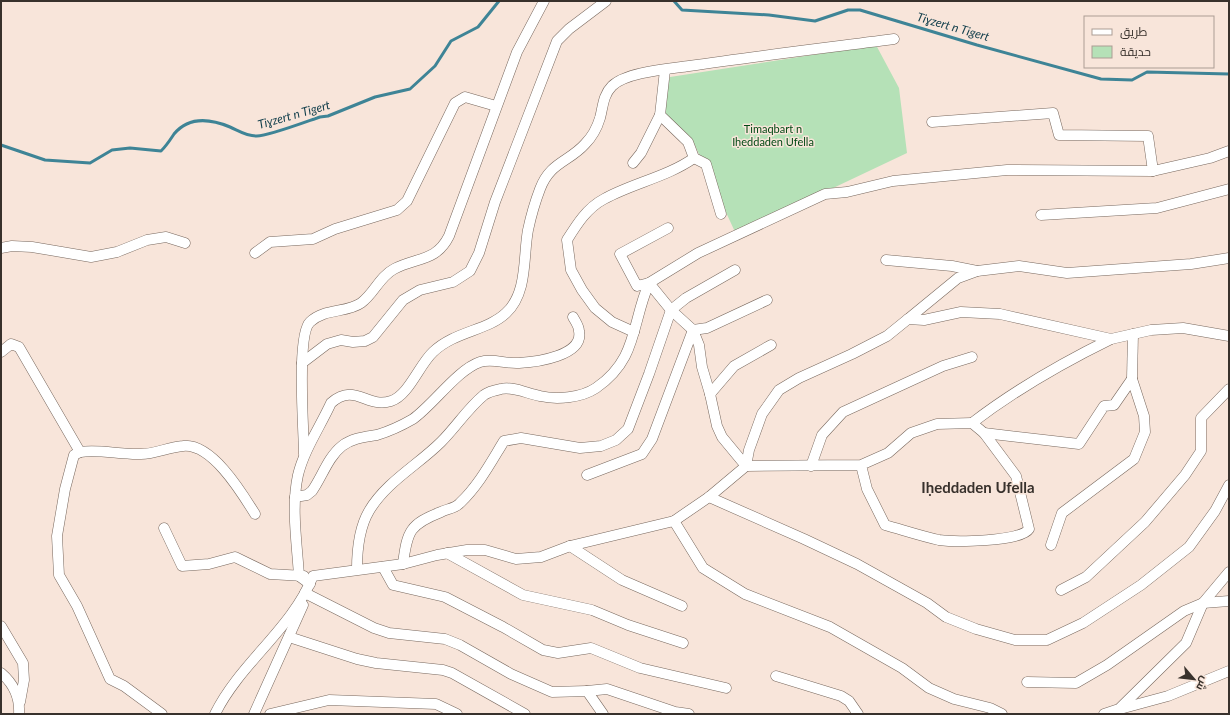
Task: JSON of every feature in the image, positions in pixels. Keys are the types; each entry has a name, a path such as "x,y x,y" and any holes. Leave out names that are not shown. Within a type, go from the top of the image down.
{"street":[{"path":"304,456 302,363 304,335 308,323 320,315 359,305 368,297 382,278 394,269 433,255 444,247 517,52 544,1"},
{"path":"302,363 327,344 341,340 365,341 373,337 403,300 420,290 453,282 470,271 479,253 498,195 557,41 606,1"},
{"path":"689,714 675,712 608,689 552,692 511,674 450,641 389,633 374,628 309,587 299,576 295,497 298,474 304,456 331,403 338,397 346,394 355,394 372,402 383,403 394,400 402,394 424,362 444,343 464,332 497,320 507,313 520,292 528,230 537,196 542,184 549,172 559,162 584,146 593,134 600,119 605,95 611,86 620,80 665,70 894,39"},
{"path":"633,163 642,154 660,115 665,70"},
{"path":"255,254 270,242 313,239 335,229 397,210 407,201 455,103 465,97 496,106"},
{"path":"932,122 1053,113 1059,135 1148,136 1154,171"},
{"path":"660,115 688,142 694,158 706,164 722,214"},
{"path":"668,228 620,254 637,286 649,283 698,253 824,194 847,192 893,181 1007,170 1154,171 1210,158 1229,151"},
{"path":"634,332 612,322 595,308 582,290 571,270 567,240 582,218 604,199 652,180 684,165 694,158"},
{"path":"1041,215 1157,208 1229,189"},
{"path":"1,248 12,246 32,247 91,257 116,252 147,240 166,237 185,243"},
{"path":"215,714 256,654 284,625 309,587 356,569 404,564 447,553 485,550 516,559 541,557 570,546 674,521 709,497 746,466 749,450 762,414 780,390 799,378 887,336 958,278 977,271 1019,266 1067,273 1191,264 1229,258"},
{"path":"886,260 952,266 977,271"},
{"path":"404,564 410,533 414,527 422,520 459,505 474,489 504,441 521,438 580,448 602,446 616,440 628,429 671,310 686,298 735,270"},
{"path":"356,569 357,549 360,535 368,512 378,496 440,443 485,394 502,388 540,397 559,398 577,395 594,389 611,376 625,358 634,332 642,299 649,283"},
{"path":"649,283 671,310 693,330 699,346 702,367 717,426 722,437 746,466"},
{"path":"693,330 707,328 766,300"},
{"path":"908,319 924,320 961,312 1000,314 1111,339"},
{"path":"295,497 307,495 312,491 334,454 342,446 352,440 396,429 428,408 458,377 478,362 488,360 517,363 556,357 567,353 575,345 579,337 579,330 573,317"},
{"path":"746,466 861,465 888,453 911,433 937,424 972,423 990,409 1063,363 1111,339 1151,330 1182,328 1229,336"},
{"path":"587,475 642,454 652,439 693,330"},
{"path":"1051,545 1062,513 1134,459 1145,432 1144,416 1132,380 1134,334"},
{"path":"1,352 11,344 19,346 80,452"},
{"path":"710,394 734,366 771,345"},
{"path":"811,466 822,435 843,412 943,366 972,356"},
{"path":"984,433 1079,444 1104,406 1114,405 1132,380"},
{"path":"1061,590 1086,577 1135,532 1180,481 1201,451 1202,418 1229,389"},
{"path":"861,465 867,489 886,525 918,535 941,540 999,539 1024,533 1029,529 1016,476 984,433 972,423"},
{"path":"162,714 124,686 110,679 77,606 59,575 57,536 65,489 74,455 80,452 141,454 162,452 183,445 198,448 212,459 236,483 255,514"},
{"path":"709,497 857,564 927,603 946,617 976,629 1015,640 1047,640 1083,623 1141,585 1189,547 1229,486"},
{"path":"674,521 703,568 745,594 830,627 902,668 930,688 954,699 990,708 1002,714"},
{"path":"164,528 182,566 209,564 235,557 270,574 299,576"},
{"path":"570,546 622,580 682,606"},
{"path":"447,553 523,595 592,610 628,625 683,643"},
{"path":"383,567 393,585 445,597 503,627 543,650 558,653 591,648 640,668 726,688"},
{"path":"1119,709 1186,643 1203,603 1229,572"},
{"path":"254,714 309,587"},
{"path":"1027,682 1076,683 1107,665 1184,610 1203,603 1229,601"},
{"path":"1,626 23,663 24,680 19,714"},
{"path":"289,636 357,659 376,663 443,670 452,673 525,714"},
{"path":"1104,714 1168,696 1229,671"},
{"path":"1,673 14,688 20,702"},
{"path":"776,676 841,696 850,701 858,714"},
{"path":"587,691 603,714"},
{"path":"270,714 329,700 436,704 457,714"}],"green space":[{"name":"Timaqbart n Iḥeddaden Ufella","path":"876,45 899,88 907,153 736,234 692,139 661,111 670,77"}],"waterway":[{"name":"Tiɣzert n Tigert","path":"1,145 45,160 90,163 112,150 130,148 161,151 180,128 193,122 215,122 252,136 261,136 320,117 328,116 375,97 410,89 435,66 451,41 478,27 499,1"},
{"name":"Tiɣzert n Tigert","path":"674,1 682,10 769,15 815,21 848,10 860,10 977,45 1101,79 1132,80 1147,72 1229,74"}],"district":[{"name":"Iḥeddaden Ufella","path":"978,488"}]}
